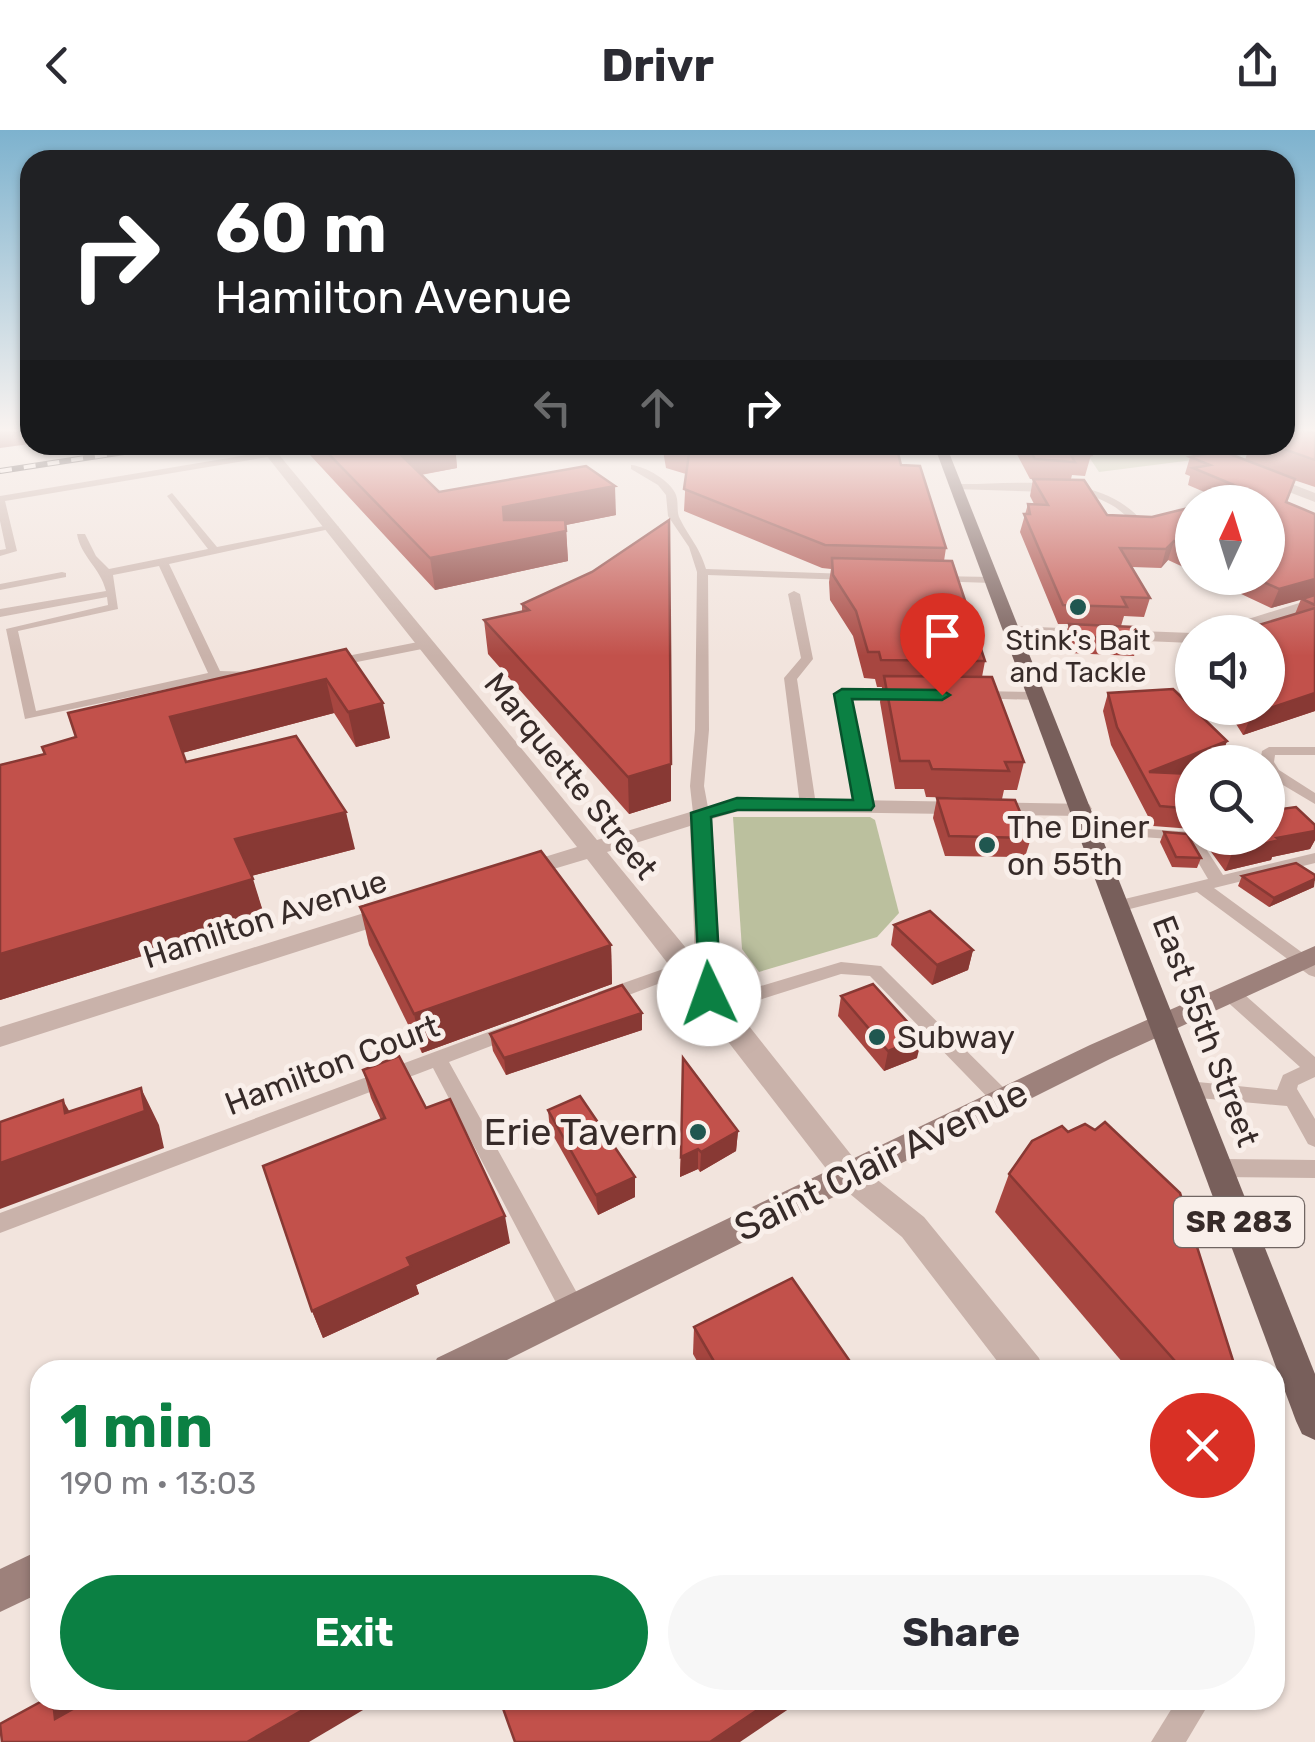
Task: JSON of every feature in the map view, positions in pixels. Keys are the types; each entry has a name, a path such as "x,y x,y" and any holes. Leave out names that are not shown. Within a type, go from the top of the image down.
{"main road":[{"name":"East 55th Street","path":"964,505 1315,1421"},
{"name":"Saint Clair Avenue","path":"470,1360 1163,1023 1311,962"},
{"path":"0,1591 30,1576"}],"street":[{"name":"Marquette Street","path":"315,505 849,1175 912,1227 1018,1360"},
{"path":"1274,615 1315,603"},
{"path":"1012,631 1175,637"},
{"path":"488,882 737,804 864,806 1085,820"},
{"path":"701,813 713,1000"},
{"name":"Hamilton Avenue","path":"0,1037 412,906"}],"lane":[{"path":"0,552 12,550 1,505"},
{"path":"179,505 214,550"},
{"path":"671,505 672,516 694,547 702,572 704,659 696,786 701,813"},
{"path":"1126,505 1137,522"},
{"path":"107,573 334,527"},
{"path":"81,536 91,557 107,573 114,607 12,628 30,716 215,675 264,677"},
{"path":"162,561 215,675"},
{"path":"702,572 870,578"},
{"path":"0,587 62,575"},
{"path":"925,578 992,580"},
{"path":"0,613 112,593"},
{"path":"794,594 806,659 790,678 808,805"},
{"path":"312,667 423,644"},
{"path":"864,806 842,694 918,695"},
{"path":"956,695 1037,696"},
{"path":"1285,751 1315,752"},
{"path":"1285,780 1315,799"},
{"path":"1085,820 1190,836 1209,883 1311,962"},
{"path":"1118,906 1315,858"},
{"path":"582,1006 686,967"},
{"path":"713,1000 841,968 875,970 1004,1100"},
{"path":"1230,993 1314,1068 1290,1080 1292,1099 1315,1138"},
{"name":"Hamilton Court","path":"0,1222 528,1025"},
{"path":"437,1057 573,1310"},
{"path":"1188,1089 1292,1099"},
{"path":"1219,1168 1315,1169"},
{"path":"1167,1742 1188,1710"}],"green space":[{"path":"733,817 870,817 875,820 899,913 877,937 759,972 742,949"}],"building":[{"path":"379,505 512,505 503,507 504,520 565,520 566,531 430,558"},
{"path":"725,505 932,505 946,548 825,545"},
{"path":"1028,505 1101,505 1107,515 1152,517 1175,511 1175,541 1166,549 1120,548 1150,598 1122,597 1127,607 1063,605 1024,514 1030,514"},
{"path":"1285,505 1315,514 1315,579 1285,587"},
{"path":"669,520 671,764 628,777 484,620 529,610 522,604 592,572"},
{"path":"832,558 952,561 985,661 881,660 879,652 868,652 856,611 833,575"},
{"path":"1315,595 1315,605 1302,599"},
{"path":"1315,608 1315,693 1285,703 1285,617"},
{"path":"1069,624 1134,627 1140,639 1073,636"},
{"path":"346,649 383,703 348,712 326,679 170,717 186,762 296,736 346,812 235,839 253,879 0,954 0,765 45,754 42,747 76,737 68,713"},
{"path":"884,676 992,677 1024,762 1005,762 1009,771 932,769 929,761 900,761"},
{"path":"1173,689 1175,725 1210,725 1227,741 1217,745 1175,745 1175,762 1149,772 1175,773 1175,807 1160,806 1117,727 1108,693"},
{"path":"937,798 1015,800 1031,838 949,836"},
{"path":"1296,807 1315,825 1315,831 1285,837 1285,809"},
{"path":"1164,832 1175,833 1175,855"},
{"path":"541,851 611,945 414,1014 360,907"},
{"path":"1296,863 1315,875 1315,879 1274,898 1242,876"},
{"path":"930,911 973,950 937,965 894,925"},
{"path":"873,984 922,1038 888,1051 841,996"},
{"path":"622,985 642,1013 504,1058 490,1034"},
{"path":"399,1056 426,1108 450,1099 505,1216 407,1258 411,1266 312,1311 263,1166 385,1118 363,1070"},
{"path":"683,1058 738,1131 701,1152 698,1149 681,1157"},
{"path":"141,1088 145,1111 0,1163 0,1122 63,1100 65,1113"},
{"path":"580,1096 635,1177 596,1195 548,1110"},
{"path":"1105,1122 1180,1193 1233,1360 1174,1360 1009,1174 1032,1141 1062,1126 1068,1132 1085,1124 1095,1130"},
{"path":"792,1278 849,1360 713,1360 694,1327"},
{"path":"30,1708 54,1710 55,1719 71,1710 303,1710 247,1742 2,1742 0,1724"},
{"path":"504,1710 757,1710 710,1742 515,1742"}],"place":[{"name":"Stink's Bait and Tackle","path":"1078,607"},
{"name":"The Diner on 55th","path":"987,845"},
{"name":"Subway","path":"877,1037"},
{"name":"Erie Tavern","path":"698,1132"}],"route":[{"path":"709,994 701,813 737,804 864,806 842,694 942,695"}]}
